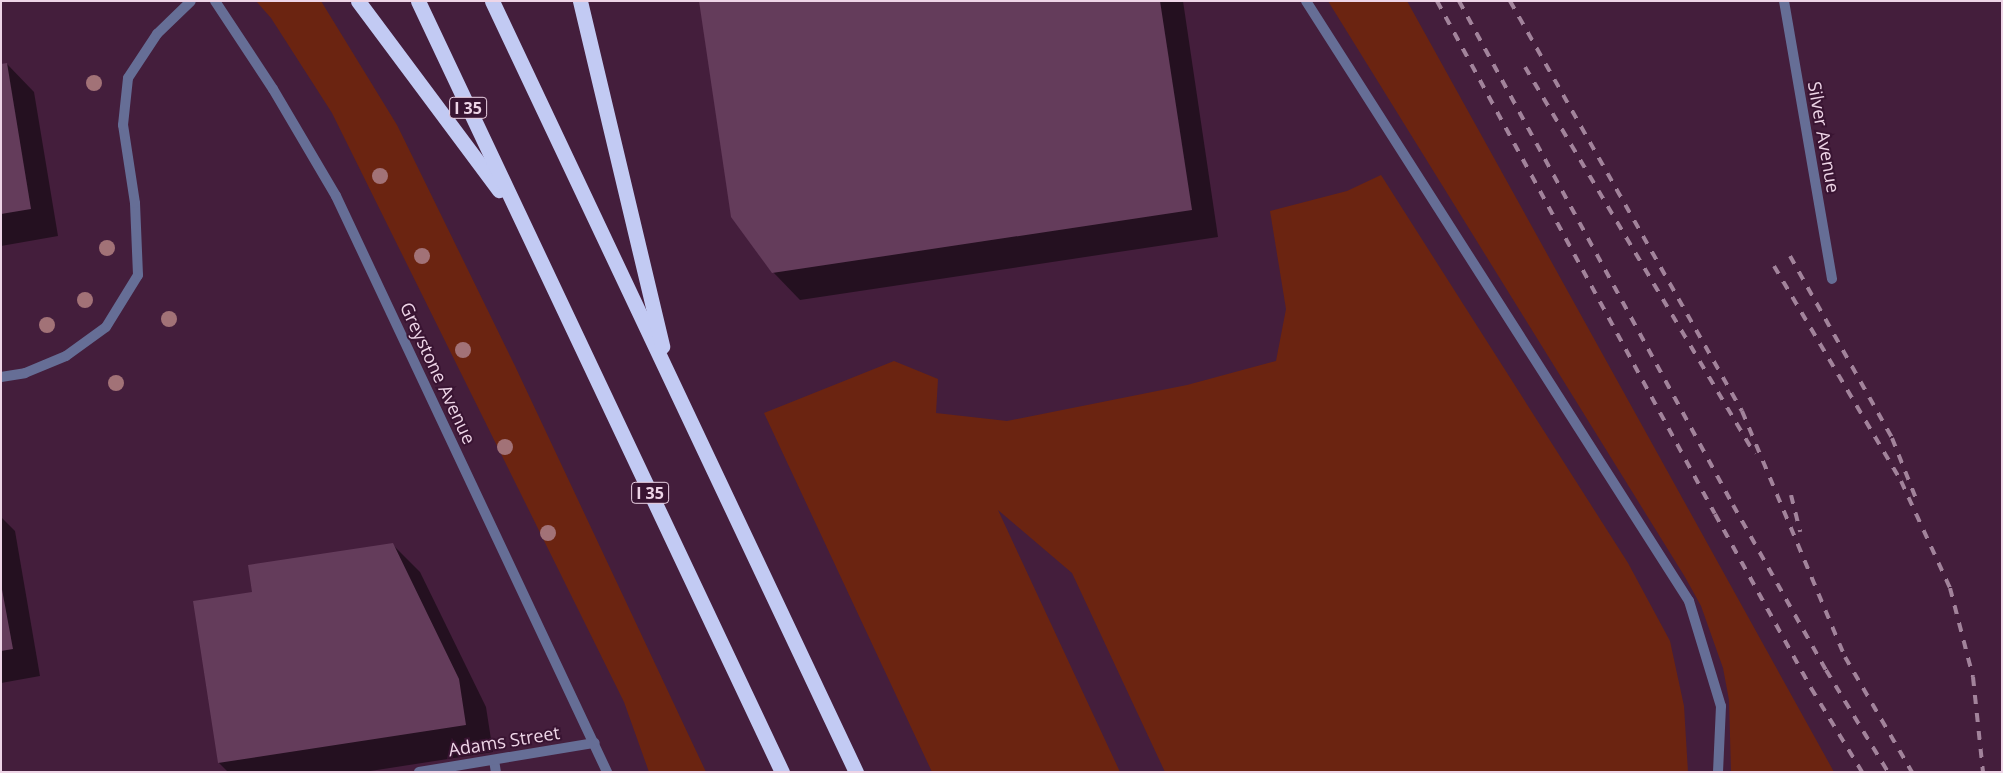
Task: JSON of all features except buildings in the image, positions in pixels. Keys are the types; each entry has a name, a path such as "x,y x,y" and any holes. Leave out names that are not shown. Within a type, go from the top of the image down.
{"highway":[{"path":"358,1 518,215"},
{"name":"I 35","path":"418,1 782,772"},
{"path":"492,1 856,772"},
{"path":"580,1 669,376"}],"street":[{"path":"1,376 25,373 66,356 106,327 138,275 135,203 123,124 128,78 157,34 191,1"},
{"name":"Greystone Avenue","path":"215,1 274,90 336,196 607,772"},
{"path":"1306,1 1688,601 1721,706 1718,772"},
{"name":"Silver Avenue","path":"1784,1 1832,279"},
{"name":"Adams Street","path":"419,772 595,743"},
{"path":"494,760 496,772"}],"shaded area":[{"path":"256,1 321,1 397,125 515,366 706,772 649,772 624,702 332,113 271,18"},
{"path":"1328,1 1407,1 1834,772 1731,772 1729,700 1723,668 1701,606 1685,577"},
{"path":"1381,175 1628,563 1670,641 1684,706 1688,772 1165,772 1072,573 998,510 1120,772 932,772 764,413 894,361 938,379 936,413 1007,421 1187,385 1276,361 1286,309 1270,211 1347,191"}],"railway":[{"path":"1437,1 1715,514 1811,688 1862,772"},
{"path":"1459,1 1733,505 1826,670 1888,772"},
{"path":"1510,1 1742,411 1845,657 1912,772"},
{"path":"1525,67 1755,454"},
{"path":"1790,256 1892,438 1917,501"},
{"path":"1774,266 1901,481 1950,588 1973,677 1983,772"},
{"path":"1791,495 1800,532"}]}
